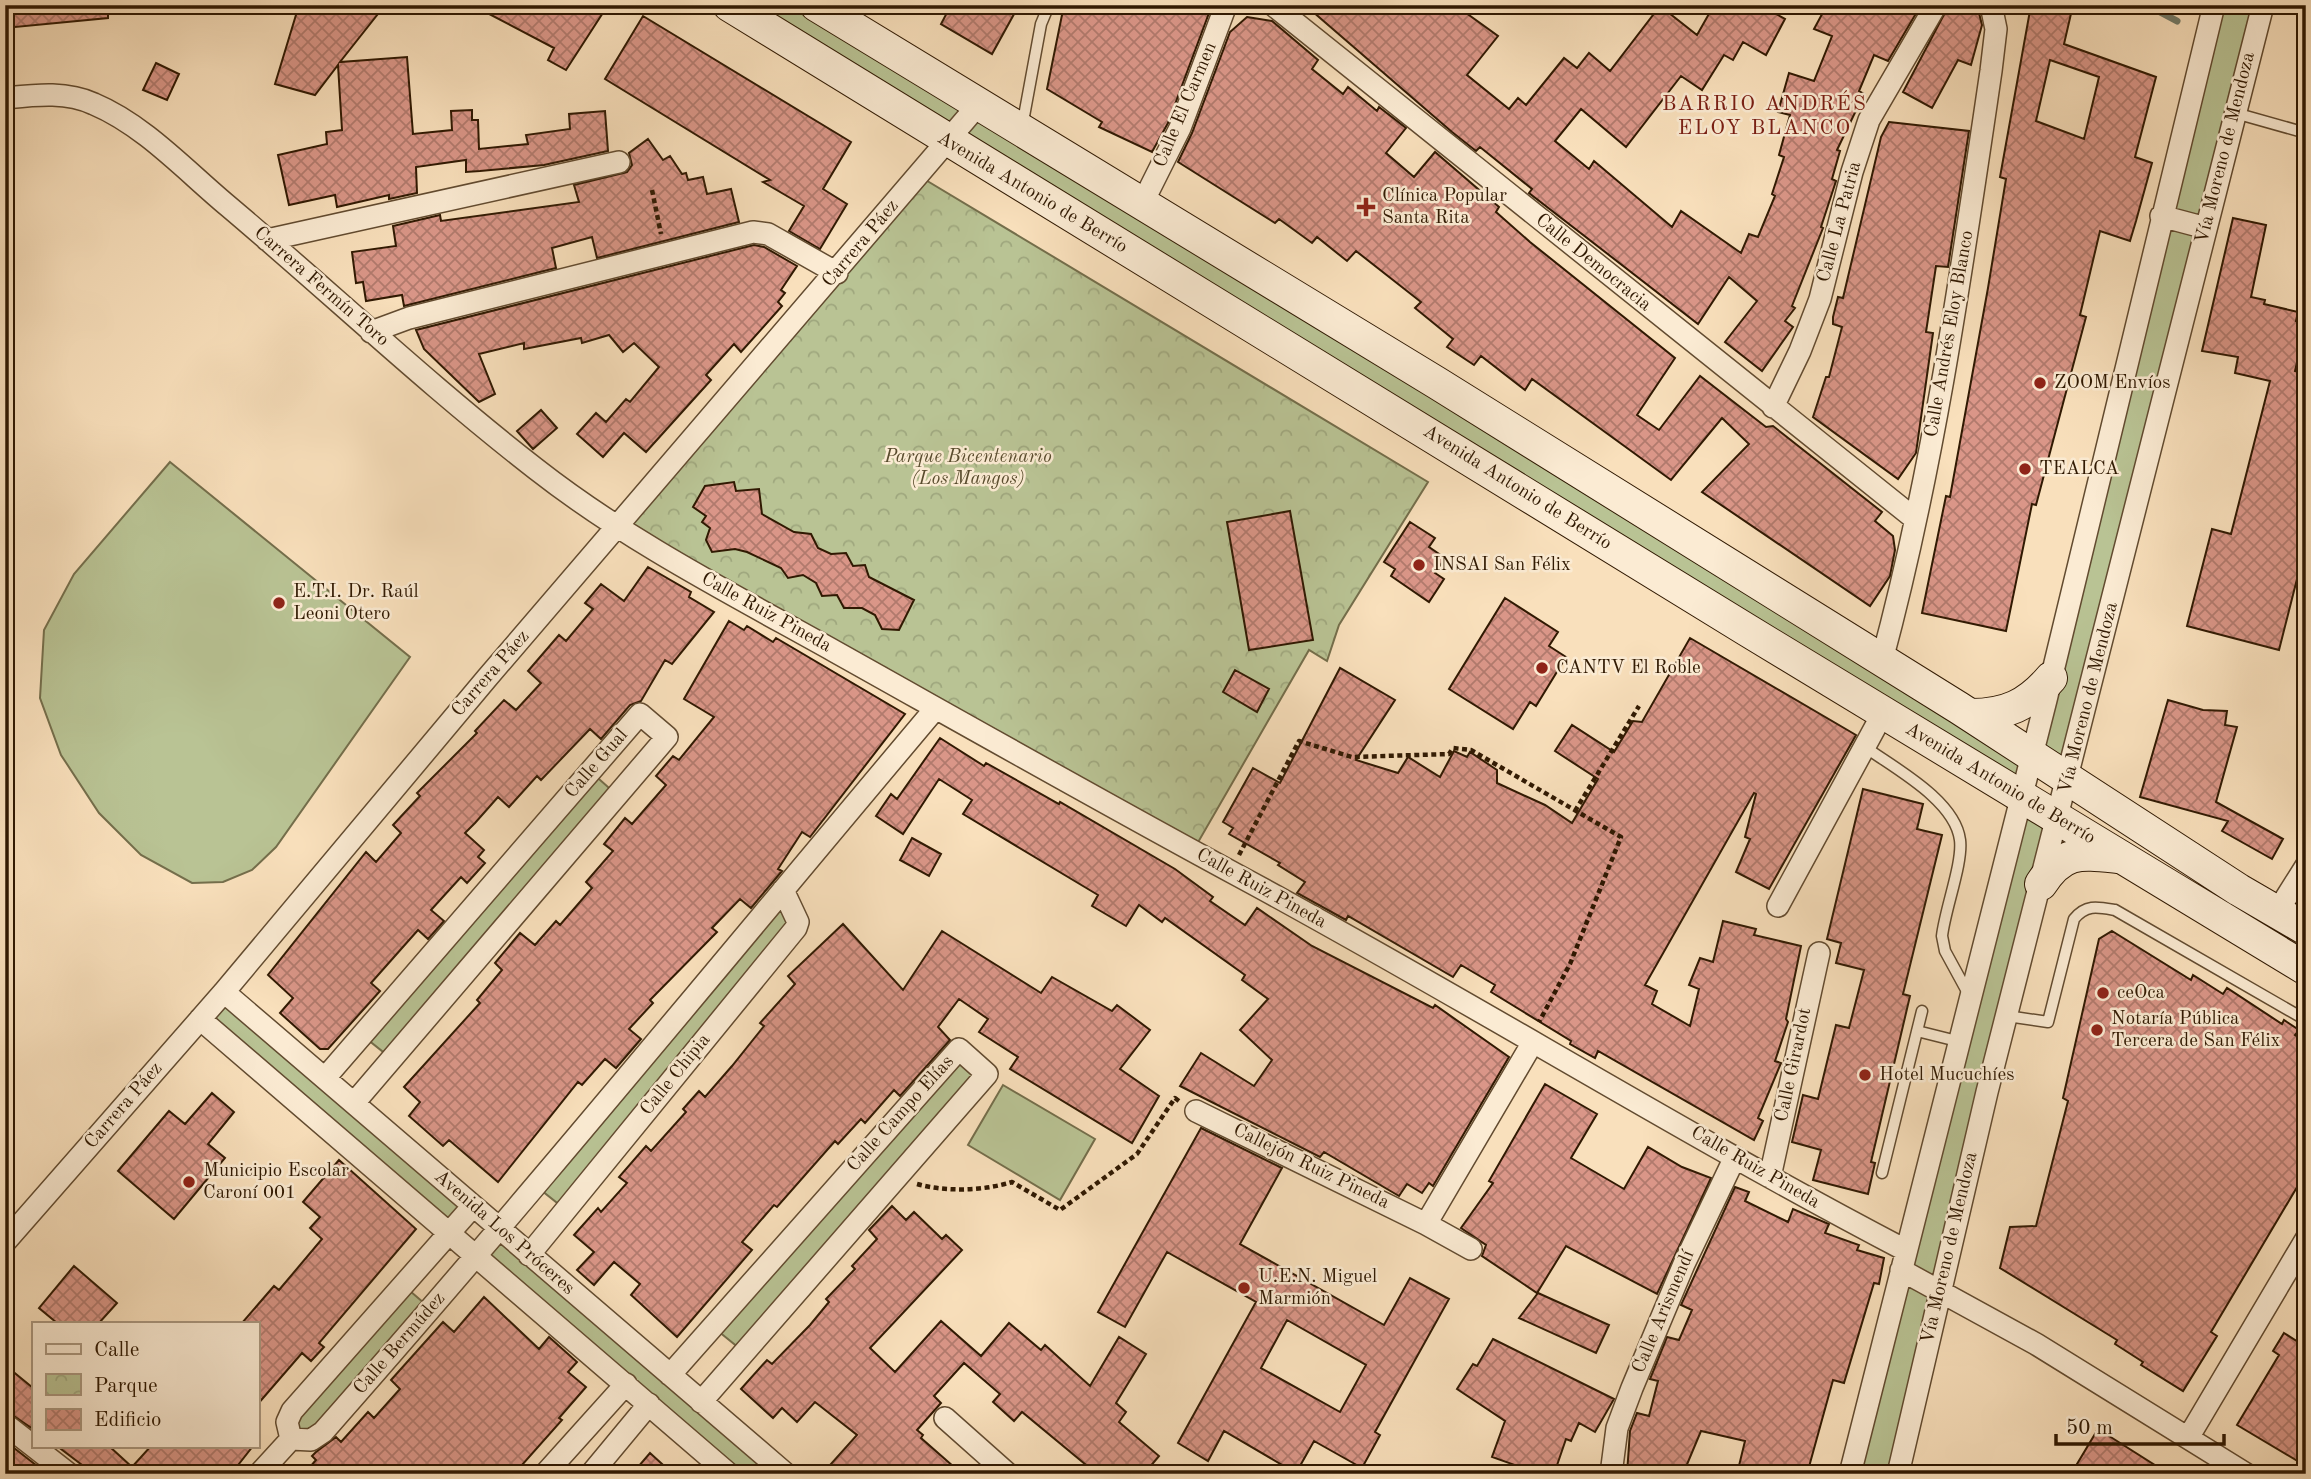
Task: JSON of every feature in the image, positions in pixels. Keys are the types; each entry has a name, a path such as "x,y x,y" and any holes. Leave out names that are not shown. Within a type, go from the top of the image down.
{"street":[{"name":"Avenida Antonio de Berrío","path":"729,5 1883,713 2306,969"},
{"name":"Avenida Antonio de Berrío","path":"816,5 1971,715 2306,929"},
{"name":"Calle El Carmen","path":"1142,204 1180,128 1226,5"},
{"name":"Calle Democracia","path":"1273,5 1915,519"},
{"name":"Calle La Patria","path":"1773,407 1800,351 1820,299 1852,172 1869,120 1936,5"},
{"name":"Calle Andrés Eloy Blanco","path":"1882,660 1908,564 1949,349 1996,29 1991,5"},
{"path":"1850,1474 1957,1041 2051,678 2214,5"},
{"name":"Vía Moreno de Mendoza","path":"1898,1474 1939,1289 2263,5"},
{"name":"Carrera Fermín Toro","path":"5,99 67,95 90,102 114,114 148,139 371,332 540,472 618,527"},
{"name":"Carrera Páez","path":"5,1242 200,1019 978,105"},
{"path":"267,240 619,162"},
{"path":"2161,216 2206,228"},
{"path":"371,332 409,318 753,232 768,234 837,273"},
{"name":"Calle Ruiz Pineda","path":"618,527 935,709 1230,871 1536,1032 1903,1260 1939,1289 2036,1344 2246,1474"},
{"path":"1971,715 2009,711 2036,696 2051,678"},
{"name":"Calle Chipia","path":"500,1229 935,709"},
{"path":"1778,906 1883,713"},
{"name":"Calle Gual","path":"325,1079 640,714 667,737 354,1103"},
{"path":"2041,884 2058,862 2072,855 2122,858"},
{"path":"2277,912 2306,866"},
{"name":"Calle Chipia","path":"529,1255 798,925 783,890"},
{"name":"Calle Girardot","path":"1770,1177 1819,953"},
{"name":"Avenida Los Próceres","path":"223,992 786,1474"},
{"name":"Avenida Los Próceres","path":"200,1019 729,1474"},
{"path":"1426,1224 1536,1032"},
{"name":"Calle Campo Elías","path":"670,1375 959,1049 987,1074 701,1402"},
{"name":"Callejón Ruiz Pineda","path":"1196,1111 1426,1224 1471,1250"},
{"name":"Calle Arismendí","path":"1611,1474 1617,1428 1632,1388 1684,1264 1735,1157"},
{"name":"Calle Bermúdez","path":"473,1206 292,1411 287,1422 291,1439 312,1440 323,1432 500,1229"},
{"path":"2188,1438 2306,1240"},
{"path":"545,1474 626,1384"},
{"path":"591,1474 649,1405"},
{"path":"946,1418 1009,1474"},
{"path":"5,1424 32,1445"},
{"path":"259,1474 291,1439"},
{"path":"36,1448 69,1474"}],"lane":[{"path":"1021,130 1041,24 1049,5"},
{"path":"2235,113 2306,133"},
{"path":"1865,747 1910,776 1933,796 1955,822 1960,841 1942,936 1945,951 1969,995"},
{"path":"2007,1016 2048,1022 2074,919 2081,910 2096,907 2115,910 2306,1020"},
{"path":"1882,1173 1922,1011"},
{"path":"1917,1031 1957,1041"}],"path":[{"path":"652,190 665,252"},
{"path":"1575,811 1639,706"},
{"path":"1230,871 1299,741 1352,757 1449,754 1453,748 1471,750 1621,837 1570,964 1536,1032"},
{"path":"895,1179 936,1190 996,1187 1012,1182 1060,1210 1137,1154 1175,1098 1196,1111"}],"green space":[{"path":"729,5 816,5 2031,754 2214,5 2260,5 2068,778 2032,755 2021,796"},
{"name":"Parque Bicentenario (Los Mangos)","path":"919,176 1428,482 1339,625 1327,661 1309,650 1193,851 618,527"},
{"path":"170,462 410,657 276,847 252,870 223,882 192,883 141,855 99,813 61,755 40,698 44,630 74,574"},
{"path":"590,771 617,795 392,1059 362,1035"},
{"path":"2022,801 2054,820 1898,1474 1851,1474"},
{"path":"783,890 796,928 566,1210 536,1186"},
{"path":"224,992 473,1206 449,1233 200,1019"},
{"path":"959,1049 987,1074 744,1352 713,1327"},
{"path":"1003,1085 1095,1139 1060,1200 968,1145"},
{"path":"500,1229 786,1474 729,1474 477,1256"},
{"path":"403,1285 431,1309 303,1442 292,1411"}],"building":[{"path":"5,5 108,5 108,18 5,28"},
{"path":"299,5 385,5 340,62 407,57 413,134 452,130 451,111 472,110 472,120 478,120 479,149 528,144 526,135 570,129 569,114 605,111 608,151 544,165 480,171 466,172 466,160 416,167 417,193 389,199 389,195 337,207 335,195 289,205 278,155 327,144 326,132 342,130 338,65 315,95 275,84"},
{"path":"472,5 608,5 566,70 548,60 554,48"},
{"path":"951,5 1019,5 992,54 941,24"},
{"path":"1064,5 1212,5 1168,123 1152,152 1099,127 1102,122 1047,89"},
{"path":"1305,5 1455,5 1498,36 1467,75 1509,109 1518,98 1526,105 1564,58 1577,68 1589,53 1610,71 1660,6 1697,35 1714,5 1760,5 1785,19 1766,55 1743,42 1733,60 1724,55 1702,90 1681,76 1626,147 1581,109 1555,141 1589,169 1594,161 1672,227 1681,211 1741,253 1749,234 1758,237 1775,196 1772,194 1784,157 1779,155 1790,115 1778,112 1789,73 1814,81 1832,36 1814,29 1827,5 1921,5 1888,61 1874,55 1859,91 1864,94 1837,150 1840,151 1832,179 1836,181 1821,227 1823,228 1792,306 1795,308 1785,321 1793,327 1762,371 1725,342 1757,301 1729,277 1698,324 1529,193 1532,189 1480,147 1476,151 1452,132"},
{"path":"1949,5 1979,13 1982,25 1971,65 1958,60 1932,108 1903,92"},
{"path":"2031,5 2073,5 2064,44 2156,77 2135,157 2152,163 2130,241 2100,231 2080,315 2086,317 2036,505 2032,504 2006,631 1922,613 1946,496 1950,497 1988,288 2006,179 2000,177","holes":["2050,60 2099,77 2084,139 2036,121"]},
{"path":"643,16 851,142 823,189 847,204 820,249 789,231 804,206 763,182 770,180 605,79"},
{"path":"1247,17 1272,21 1318,60 1312,69 1343,94 1348,87 1377,111 1379,107 1406,128 1386,153 1414,177 1435,152 1499,207 1496,212 1530,242 1675,358 1637,415 1659,430 1700,376 1766,427 1773,426 1882,512 1875,521 1893,536 1895,550 1890,576 1870,606 1702,492 1749,444 1722,418 1671,480 1532,379 1525,390 1481,356 1474,365 1447,347 1453,339 1415,308 1421,302 1356,251 1347,261 1317,237 1312,243 1279,219 1275,223 1178,162 1192,133 1230,32"},
{"path":"156,63 179,74 167,100 143,90"},
{"path":"1889,122 1969,131 1948,267 1936,266 1926,332 1933,333 1916,453 1898,479 1813,417 1826,377 1829,377 1842,327 1833,324 1838,297 1843,298 1881,137"},
{"path":"648,139 663,160 670,156 682,174 686,173 688,180 703,177 707,194 731,189 739,222 597,258 592,237 552,248 556,268 404,306 402,295 366,301 363,282 356,283 352,252 396,246 393,226 440,215 441,221 579,202 574,185 627,172 632,165 629,153"},
{"path":"2233,218 2266,225 2251,297 2265,300 2264,304 2298,312 2296,321 2306,324 2295,371 2306,374 2306,582 2297,579 2279,650 2187,626 2212,529 2231,534 2270,381 2235,373 2238,357 2202,351"},
{"path":"754,245 764,247 797,266 781,290 785,293 778,302 782,306 741,352 734,344 706,375 711,380 646,452 624,433 603,457 577,434 596,413 606,422 626,399 630,402 659,367 634,343 623,352 609,335 582,343 581,338 524,349 524,343 479,354 495,394 479,402 424,349 416,330"},
{"path":"541,410 557,428 533,449 517,431"},
{"path":"734,482 736,491 759,489 762,514 794,532 811,534 818,548 831,554 846,553 853,566 865,565 869,577 914,600 899,630 882,629 875,615 862,608 844,608 837,595 822,596 816,583 803,575 788,578 781,568 747,552 735,549 712,552 706,540 710,528 702,522 706,516 693,507 705,486"},
{"path":"1290,511 1313,640 1249,650 1227,522"},
{"name":"INSAI San Félix","path":"1410,522 1435,538 1429,547 1445,558 1435,573 1444,579 1429,602 1391,576 1395,569 1384,562"},
{"path":"648,567 691,592 689,597 714,612 672,664 665,660 641,701 630,705 601,739 590,729 541,780 537,776 509,807 498,797 465,833 484,850 478,857 485,863 467,883 461,877 431,910 444,921 428,939 418,930 371,983 380,991 328,1049 320,1049 280,1013 293,998 268,975 366,852 376,862 401,833 393,825 420,796 417,793 477,733 475,731 504,700 516,710 541,683 528,671 559,635 566,641 593,609 585,603 601,584 624,601"},
{"path":"1505,598 1558,632 1549,646 1566,657 1536,706 1530,702 1513,729 1449,689"},
{"path":"729,621 744,630 747,626 773,642 776,638 905,714 810,837 802,832 778,869 782,871 751,908 740,899 712,928 717,932 650,1000 653,1003 629,1029 641,1039 616,1068 605,1059 582,1085 578,1082 498,1182 449,1140 443,1146 409,1116 420,1102 404,1087 480,1003 477,1000 502,970 495,963 520,933 535,945 556,921 560,925 592,888 586,882 613,851 604,844 625,818 632,824 666,785 656,776 673,756 679,760 714,717 684,699"},
{"path":"1690,638 1856,735 1769,889 1736,872 1750,839 1745,837 1756,794 1754,793 1645,985 1657,991 1652,1004 1690,1026 1699,989 1689,985 1700,958 1713,962 1723,921 1756,929 1754,935 1801,946 1786,1019 1788,1022 1775,1061 1781,1063 1758,1118 1763,1121 1754,1140 1598,1051 1595,1058 1570,1044 1571,1041 1491,992 1495,985 1461,965 1453,977 1348,916 1346,920 1297,893 1305,882 1278,865 1280,863 1229,834 1233,828 1223,822 1253,768 1280,783 1340,668 1395,700 1356,760 1398,773 1408,757 1440,777 1454,751 1467,757 1470,752 1497,770 1497,783 1545,805 1572,823 1598,779 1555,751 1572,725 1614,752 1633,721 1642,722"},
{"path":"1235,670 1269,689 1257,712 1223,692"},
{"path":"2168,700 2203,710 2227,711 2225,725 2237,727 2216,802 2283,839 2272,859 2222,831 2228,821 2140,797"},
{"path":"940,738 984,766 986,763 1059,804 1060,802 1175,869 1213,897 1210,901 1245,925 1257,908 1312,946 1433,1008 1435,1005 1509,1057 1433,1186 1429,1183 1422,1193 1407,1184 1399,1196 1324,1152 1320,1157 1180,1086 1201,1053 1254,1086 1272,1060 1240,1030 1268,999 1242,980 1245,975 1165,918 1162,922 1139,905 1126,926 1092,906 1098,895 963,814 972,800 939,779 903,834 876,816 891,794 897,799"},
{"path":"1863,789 1923,804 1917,829 1942,835 1903,994 1910,996 1871,1162 1875,1163 1868,1194 1813,1180 1821,1150 1792,1142 1803,1095 1818,1099 1836,1025 1849,1028 1864,970 1836,963 1841,943 1827,939"},
{"path":"912,838 941,854 929,876 900,860"},
{"path":"843,924 903,990 942,931 1041,993 1052,977 1112,1011 1117,1005 1150,1030 1120,1069 1159,1096 1132,1143 1010,1069 1018,1057 979,1032 988,1019 959,999 938,1027 950,1040 900,1096 894,1090 865,1123 861,1119 838,1144 835,1141 777,1207 774,1205 742,1242 752,1250 677,1337 631,1295 640,1284 614,1262 594,1285 577,1270 594,1252 574,1235 598,1208 601,1212 627,1183 619,1177 646,1146 651,1151 686,1112 683,1109 699,1091 705,1097 732,1066 764,1026 760,1023 795,984 788,976"},
{"path":"2112,931 2191,980 2193,975 2223,994 2227,988 2282,1024 2284,1020 2299,1030 2295,1035 2306,1042 2306,1172 2211,1332 2217,1336 2183,1391 2141,1365 2143,1362 2115,1344 2117,1340 2000,1268 2010,1227 2036,1226 2068,1101 2063,1098 2099,939"},
{"path":"1545,1084 1597,1114 1571,1158 1624,1189 1648,1147 1682,1167 1711,1178 1657,1294 1566,1246 1537,1293 1482,1256 1486,1245 1461,1228 1493,1183 1489,1181"},
{"path":"212,1093 234,1112 208,1144 225,1158 174,1219 118,1171 169,1111 185,1124"},
{"path":"1201,1128 1282,1168 1240,1244 1384,1325 1410,1278 1449,1299 1375,1432 1380,1435 1362,1468 1314,1441 1296,1473 1224,1431 1208,1461 1178,1443 1256,1302 1167,1252 1125,1327 1098,1312","holes":["1287,1320 1366,1365 1340,1412 1261,1368"]},
{"path":"339,1160 416,1229 319,1343 324,1347 311,1361 302,1353 259,1403 259,1322 243,1322 274,1286 279,1290 322,1239 310,1228 320,1217 303,1202"},
{"path":"1735,1187 1749,1192 1745,1201 1788,1222 1793,1209 1829,1224 1825,1233 1859,1245 1857,1250 1884,1258 1879,1284 1874,1283 1844,1383 1833,1380 1807,1474 1737,1474 1745,1441 1701,1431 1683,1474 1627,1474 1630,1431 1637,1413 1649,1416 1658,1381 1650,1379 1667,1337 1679,1340 1692,1310 1681,1305"},
{"path":"892,1206 906,1220 914,1212 942,1239 946,1235 962,1250 870,1348 895,1372 941,1321 981,1356 1009,1323 1041,1350 1045,1345 1090,1386 1119,1337 1146,1354 1116,1403 1126,1412 1119,1422 1159,1456 1144,1474 1097,1474 1022,1412 1014,1421 993,1402 1000,1394 964,1363 934,1396 941,1403 917,1430 923,1435 921,1438 962,1474 822,1474 857,1435 815,1402 797,1422 782,1408 773,1418 741,1389 767,1360 772,1364 829,1302 826,1299 855,1269 852,1266 877,1239 869,1230"},
{"path":"74,1266 117,1303 100,1322 56,1322 39,1308"},
{"path":"1538,1293 1609,1325 1596,1353 1519,1318"},
{"path":"484,1297 539,1349 549,1337 577,1362 568,1372 586,1387 559,1418 562,1420 514,1474 304,1474 316,1460 312,1456 316,1452 336,1437 341,1442 368,1412 374,1418 400,1389 391,1380 443,1322 454,1332"},
{"path":"2284,1333 2306,1347 2306,1466 2237,1425 2279,1355 2273,1351"},
{"path":"1493,1339 1614,1399 1595,1432 1579,1423 1571,1441 1566,1439 1554,1474 1540,1474 1492,1457 1505,1421 1457,1389 1473,1364 1477,1366"},
{"path":"5,1365 32,1387 32,1428 5,1410"},
{"path":"2098,1429 2169,1474 2071,1474"},
{"path":"5,1441 41,1469 38,1474 5,1474"},
{"path":"60,1448 111,1448 132,1467 149,1448 251,1448 231,1474 94,1474"},
{"path":"650,1453 673,1474 632,1474"}],"waterway":[{"path":"2147,5 2177,21"}],"place":[{"name":"Clínica Popular Santa Rita","path":"1366,207"},
{"name":"ZOOM Envíos","path":"2040,383"},
{"name":"TEALCA","path":"2025,469"},
{"name":"INSAI San Félix","path":"1419,565"},
{"name":"E.T.I. Dr. Raúl Leoni Otero","path":"279,603"},
{"name":"CANTV El Roble","path":"1542,668"},
{"name":"ceOca","path":"2103,993"},
{"name":"Notaría Pública Tercera de San Félix","path":"2097,1030"},
{"name":"Hotel Mucuchíes","path":"1865,1075"},
{"name":"Municipio Escolar Caroní 001","path":"189,1182"},
{"name":"U.E.N. Miguel Marmión","path":"1244,1288"}],"district":[{"name":"BARRIO ANDRÉS ELOY BLANCO","path":"1765,116"}]}
